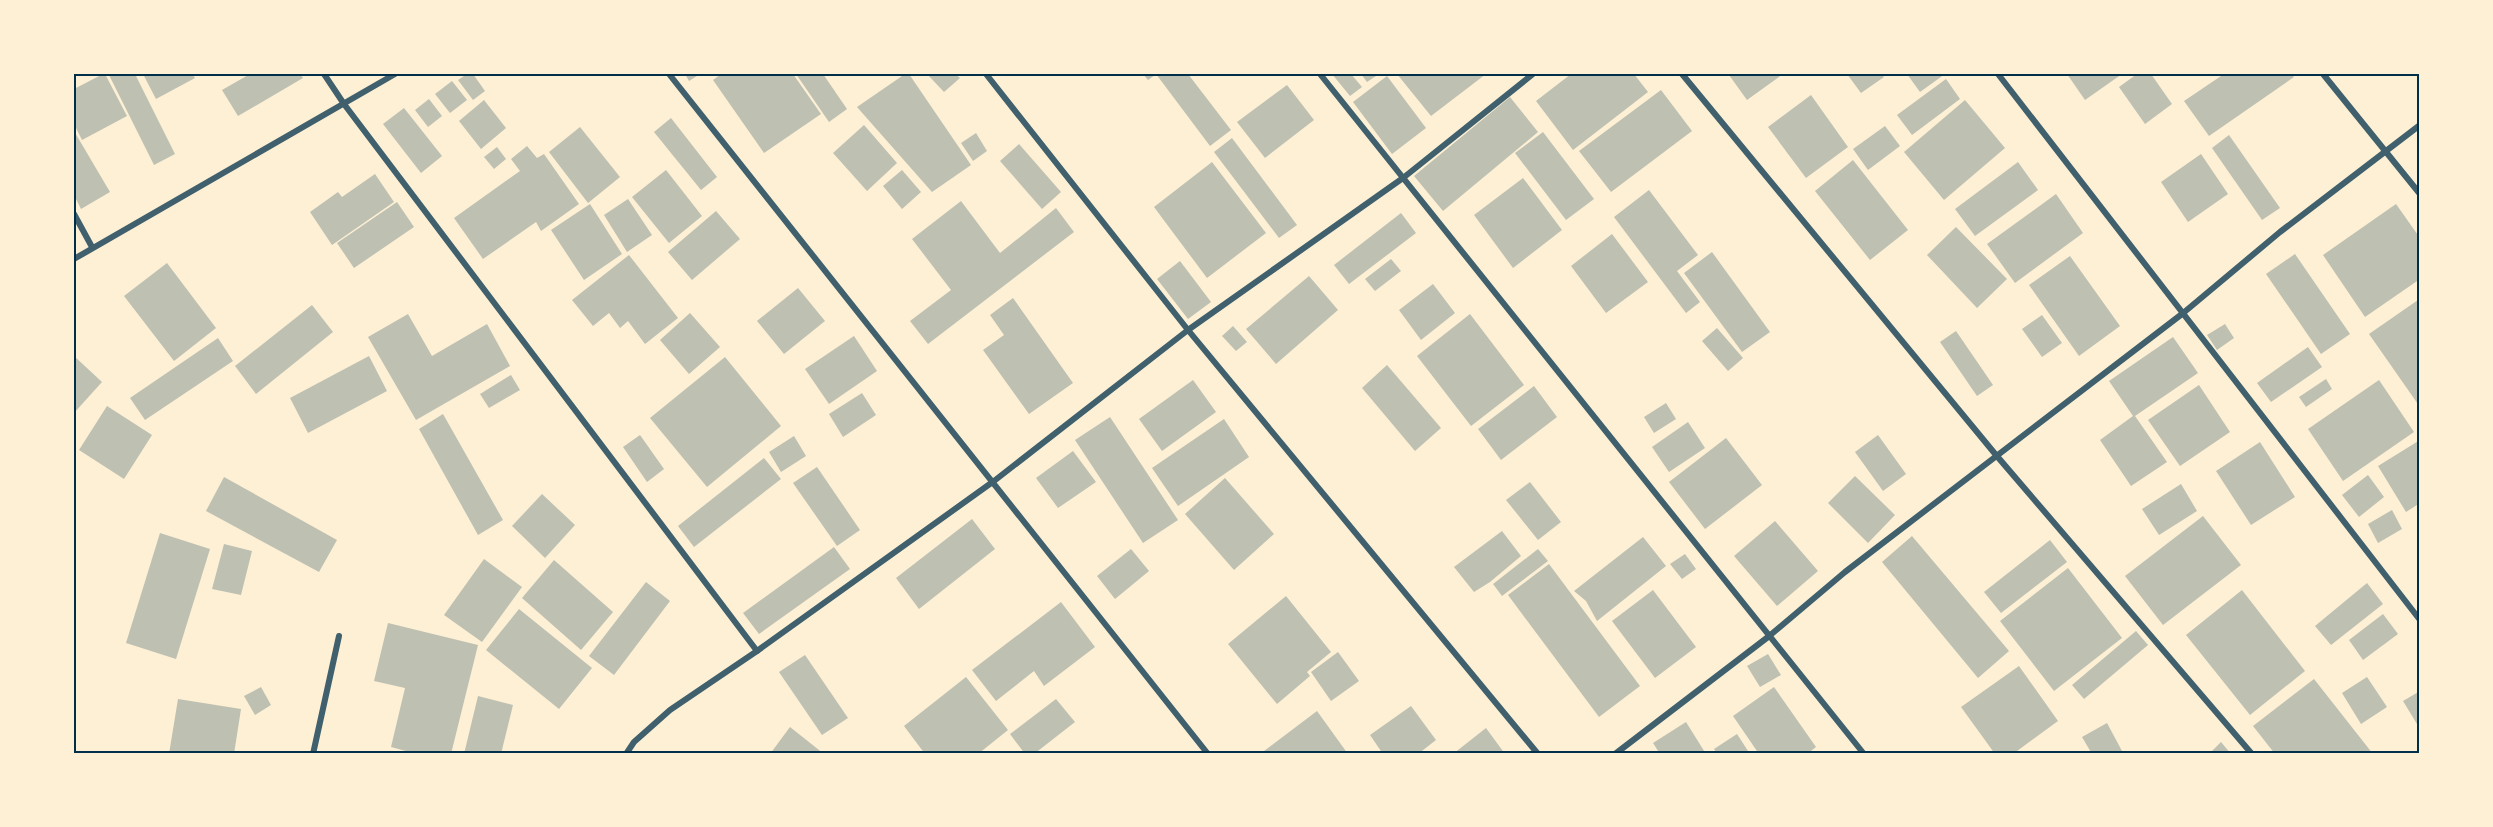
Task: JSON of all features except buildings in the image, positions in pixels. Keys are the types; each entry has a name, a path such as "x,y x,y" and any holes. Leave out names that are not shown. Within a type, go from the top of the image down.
{"street":[{"path":"324,74 344,104 757,651"},
{"path":"74,259 395,74"},
{"path":"669,74 1208,753"},
{"path":"986,74 1188,330 1538,753"},
{"path":"1320,74 1768,637 1864,753"},
{"path":"626,753 634,742 670,710 757,651 994,481 1188,330 1403,178 1533,74"},
{"path":"1682,74 1996,455 2252,753"},
{"path":"1998,74 2420,620"},
{"path":"2323,74 2420,194"},
{"path":"1615,753 1768,637 1845,572 2182,314 2280,231 2420,125"},
{"path":"74,214 92,247"},
{"path":"313,753 339,636"}]}
